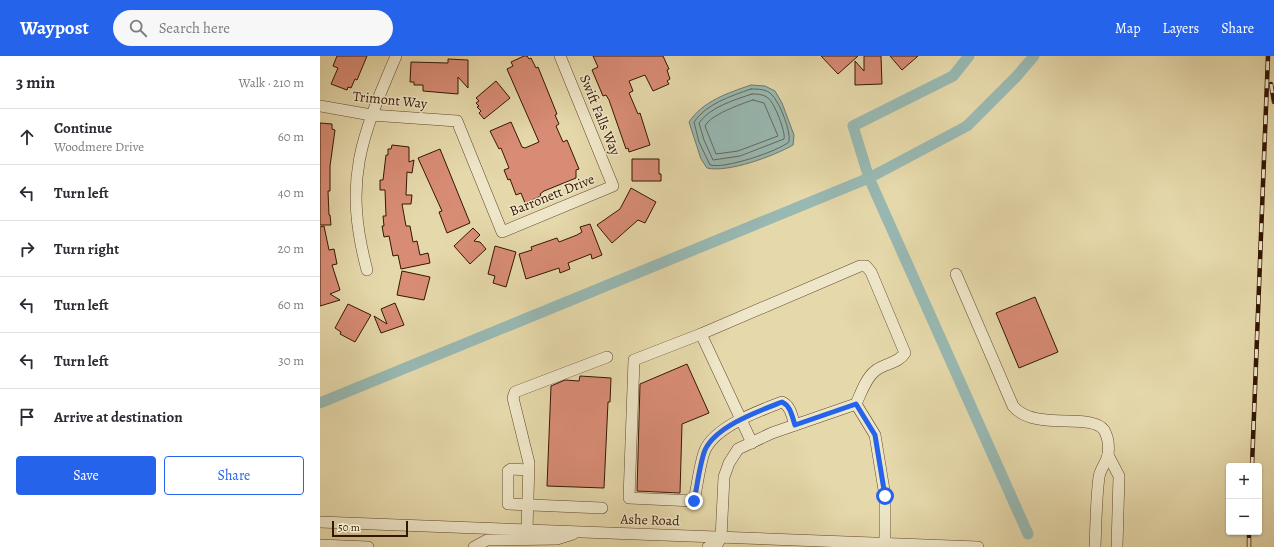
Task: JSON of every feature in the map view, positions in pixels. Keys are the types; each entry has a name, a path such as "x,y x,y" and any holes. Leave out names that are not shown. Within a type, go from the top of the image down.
{"street":[{"path":"367,270 359,239 355,191 362,144 371,115 396,56"},
{"name":"Swift Falls Way","path":"560,56 613,186"},
{"name":"Trimont Way","path":"320,106 371,115 457,121 502,232"},
{"name":"Barronett Drive","path":"502,232 613,186"},
{"path":"708,547 718,543 721,538 724,477 729,463 738,449 772,433 856,404 869,377 876,370 899,360 905,353 871,272 866,266 860,266 700,334 634,360 629,498 694,501 705,449 722,431 741,419 782,402 787,404 795,425"},
{"path":"956,274 1013,406 1018,412 1041,420 1097,424 1104,430 1108,437 1108,455 1099,475 1095,547"},
{"path":"700,334 752,443"},
{"path":"527,530 529,463 513,398 515,392 608,357"},
{"path":"856,404 875,435 885,496 885,545"},
{"path":"1108,455 1119,476 1117,547"},
{"path":"528,470 511,469 508,471 508,504 602,508"},
{"name":"Ashe Road","path":"320,522 885,545 978,547"},
{"path":"474,547 487,540 557,539 581,532"},
{"path":"320,545 368,547"}],"water":[{"path":"751,85 765,86 775,91 782,103 794,135 793,145 774,154 738,166 716,169 707,168 701,159 689,122 701,108 709,103"}],"building":[{"path":"337,56 367,56 357,80 355,79 351,88 348,87 347,90 331,84 338,68 333,66"},
{"path":"527,56 529,59 531,58 536,68 538,67 557,114 555,115 559,124 556,126 563,142 567,140 579,169 576,170 576,178 544,191 540,194 541,196 525,203 521,193 516,195 510,179 508,180 504,170 509,168 501,148 499,149 490,131 511,122 522,147 525,148 539,142 507,69 513,66 511,62"},
{"path":"593,56 663,56 669,69 667,70 670,79 667,81 669,84 653,91 645,75 629,81 633,91 629,93 638,114 640,113 650,145 629,152 628,148 626,149 609,100 606,95 603,96 592,70 598,67"},
{"path":"821,56 858,56 838,74"},
{"path":"864,56 881,56 882,84 855,85 855,61 864,71"},
{"path":"890,56 918,56 902,70"},
{"path":"448,59 468,60 468,88 458,77 458,94 423,91 423,85 414,85 414,82 410,82 411,62 448,63"},
{"path":"496,81 510,98 484,119 479,113 481,111 477,107 479,106 476,103 479,101 476,98"},
{"path":"320,123 332,124 332,129 335,130 330,166 330,191 328,191 331,225 320,225"},
{"path":"392,145 409,147 409,162 414,160 412,173 407,172 406,195 412,195 411,204 402,204 406,226 410,226 413,242 417,241 420,255 428,253 430,263 401,269 398,255 393,256 389,236 384,237 382,226 384,226 383,216 386,216 385,190 380,190 380,180 383,180 386,155 388,155 388,149 391,149"},
{"path":"440,149 470,223 447,233 439,212 442,211 418,158"},
{"path":"632,159 659,159 659,174 661,174 661,181 632,181"},
{"path":"631,188 656,202 645,223 638,220 612,243 597,225 620,209"},
{"path":"590,224 602,255 592,259 591,254 568,263 570,269 560,273 559,268 526,279 519,254 532,250 531,247 557,238 559,242 577,235 582,232 580,227"},
{"path":"324,226 329,250 334,249 337,264 332,265 340,290 330,294 340,300 320,306 320,227"},
{"path":"473,228 480,235 474,241 480,242 486,249 470,264 454,246"},
{"path":"495,246 516,252 506,287 493,283 495,276 488,274"},
{"path":"402,271 430,277 424,300 397,295"},
{"path":"1035,297 1058,352 1019,368 996,313"},
{"path":"395,303 404,325 381,333 374,316 387,324 381,309"},
{"path":"348,304 371,315 355,342 340,334 341,332 335,328"},
{"path":"687,364 709,413 682,424 680,493 637,491 640,384"},
{"path":"580,376 611,378 610,402 608,402 604,488 547,486 551,386 565,380 579,381"}],"waterway":[{"path":"969,56 953,76 853,126 869,178 1028,534"},
{"path":"320,403 869,178 967,126 1016,77 1034,56"}],"railway":[{"path":"1252,463 1268,56"},
{"path":"1271,84 1274,102"},
{"path":"1249,535 1249,547"}],"route":[{"path":"694,501 705,449 722,431 741,419 782,402 787,404 795,425 856,404 875,435 885,496"}]}
